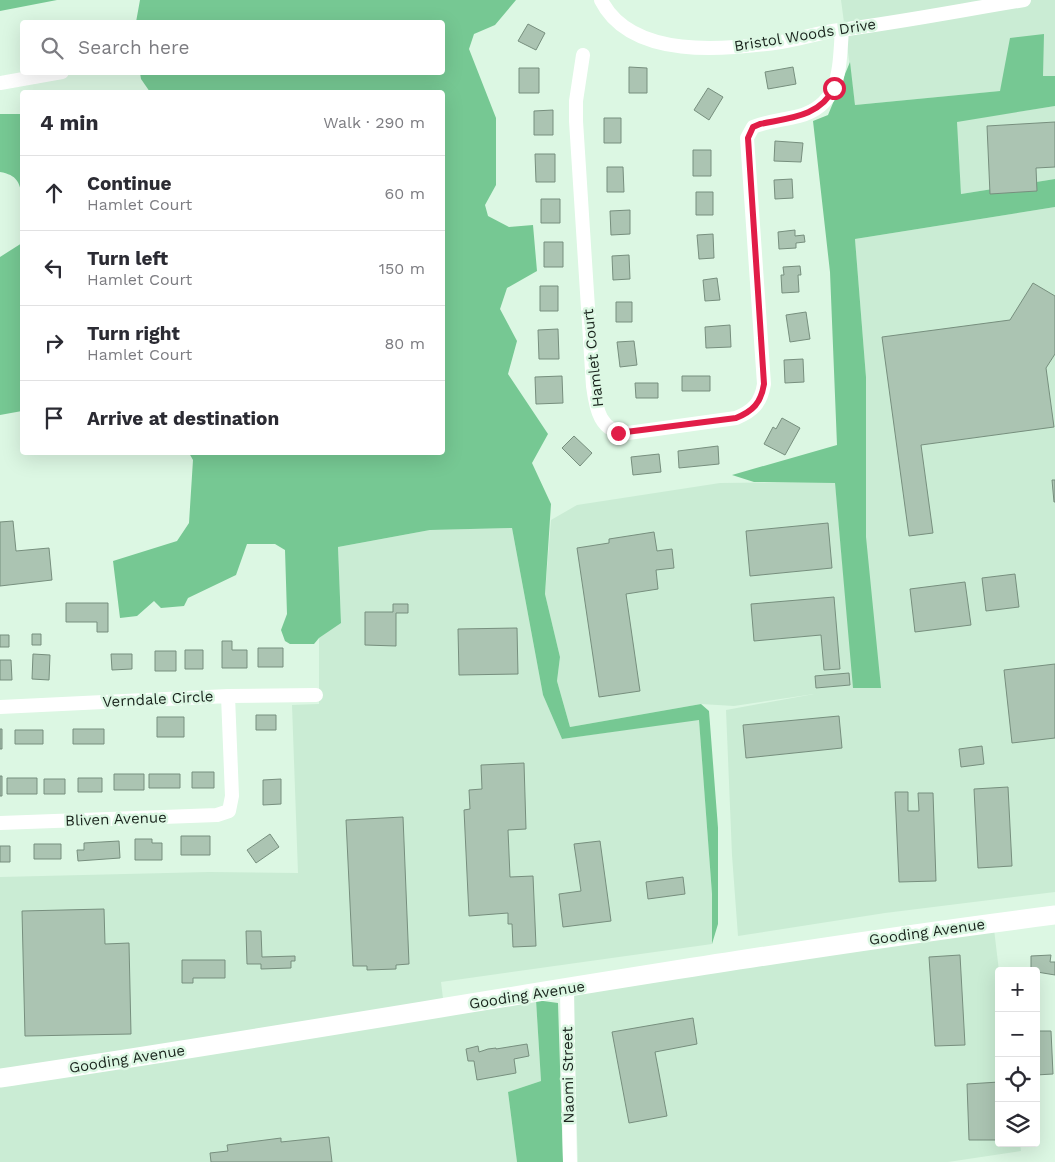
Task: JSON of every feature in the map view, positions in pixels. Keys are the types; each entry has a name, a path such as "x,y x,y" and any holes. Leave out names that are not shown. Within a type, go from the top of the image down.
{"main road":[{"name":"Gooding Avenue","path":"0,1078 921,932 1055,915"}],"street":[{"name":"Bristol Woods Drive","path":"601,0 607,11 626,30 652,40 681,47 736,47 779,42 1024,0"},
{"name":"Hamlet Court","path":"583,55 576,101 576,121 595,405 604,425 618,433 628,433 736,418 749,413 759,404 764,384 748,138 753,127 816,110 829,98 837,77 842,30"},
{"path":"0,83 45,75"},
{"name":"Verndale Circle","path":"0,707 228,696 316,695"},
{"name":"Bliven Avenue","path":"0,823 217,816 231,809 228,696"},
{"name":"Naomi Street","path":"567,988 570,1162"}],"shaded area":[{"path":"841,0 1055,0 1055,76 1043,77 1011,38 1001,91 855,105"},
{"path":"1055,106 1055,179 961,194 956,121"},
{"path":"1055,207 1055,892 885,913 738,936 732,855 726,710 814,694 734,706 701,704 570,727 557,681 560,657 545,594 551,520 577,505 720,483 835,482 854,688 866,537 866,377 855,239"},
{"path":"512,528 543,695 562,739 699,719 712,894 712,944 441,982 445,1015 536,1000 541,1081 508,1092 517,1162 0,1162 0,877 209,872 298,873 292,705 319,704 319,638 341,622 338,547 430,530"},
{"path":"994,929 999,967 995,967 995,1147 1020,1147 1021,1151 948,1162 578,1162 572,994"}],"green space":[{"path":"0,0 57,0 0,11"},
{"path":"140,0 516,0 495,25 474,34 469,49 496,118 496,185 485,205 488,216 509,227 533,225 537,271 507,288 500,309 517,341 508,374 548,434 532,463 551,504 545,594 560,657 557,681 570,727 701,704 709,711 718,828 718,924 712,944 712,894 699,720 562,739 543,695 512,528 430,530 338,547 341,623 319,638 314,644 290,644 285,641 281,630 287,614 285,550 275,544 247,544 236,575 188,598 184,606 161,608 154,601 137,616 120,618 113,561 177,541 189,523 193,460 190,455 445,455 445,90 149,90 140,75 445,75 445,20 136,20"},
{"path":"1044,34 1043,76 1055,76 1055,106 957,122 961,194 1055,179 1055,207 855,239 866,377 866,537 881,688 853,688 835,483 754,482 732,475 837,445 830,272 813,121 828,115 850,62 855,105 1000,91 1010,38"},
{"path":"0,114 20,114 20,188 14,177 0,172"},
{"path":"20,244 20,411 0,415 0,257"},
{"path":"536,1000 558,1003 563,1162 517,1162 508,1092 541,1081"}],"building":[{"path":"528,24 545,33 536,50 518,41"},
{"path":"629,67 647,68 647,93 629,93"},
{"path":"793,67 796,84 768,89 765,72"},
{"path":"519,68 539,68 539,93 519,93"},
{"path":"708,88 723,97 709,120 694,110"},
{"path":"553,110 553,135 534,135 534,111"},
{"path":"604,118 621,118 621,143 604,143"},
{"path":"1055,122 1055,167 1036,168 1037,191 990,194 987,126"},
{"path":"775,141 803,143 801,162 774,161"},
{"path":"693,150 711,150 711,176 693,176"},
{"path":"535,154 555,154 555,182 536,182"},
{"path":"607,167 623,167 624,192 607,192"},
{"path":"792,179 793,198 775,199 774,180"},
{"path":"696,192 713,192 713,215 696,215"},
{"path":"541,199 560,199 560,223 541,223"},
{"path":"630,210 630,234 611,235 610,211"},
{"path":"795,230 795,236 804,235 805,242 796,243 796,248 779,249 778,232"},
{"path":"713,234 714,258 699,259 697,235"},
{"path":"544,242 563,242 563,267 544,267"},
{"path":"629,255 630,279 613,280 612,256"},
{"path":"800,266 801,275 798,275 799,292 782,293 781,275 784,275 783,267"},
{"path":"717,278 720,300 705,301 703,280"},
{"path":"1033,283 1055,296 1055,354 1046,368 1054,427 921,445 933,533 909,536 882,337 1010,320"},
{"path":"540,286 558,286 558,311 540,311"},
{"path":"616,302 632,302 632,322 616,322"},
{"path":"806,312 810,339 790,342 786,315"},
{"path":"730,325 731,347 706,348 705,327"},
{"path":"558,329 559,359 539,359 538,330"},
{"path":"634,341 637,365 620,367 617,342"},
{"path":"803,359 804,382 785,383 784,360"},
{"path":"562,376 563,403 536,404 535,377"},
{"path":"682,376 710,376 710,391 682,391"},
{"path":"635,383 658,383 658,398 636,398"},
{"path":"782,418 800,428 785,455 764,444 773,427 776,429"},
{"path":"574,436 592,453 580,466 562,448"},
{"path":"718,446 719,464 679,468 678,451"},
{"path":"659,454 661,472 633,475 631,457"},
{"path":"1052,480 1055,480 1055,502 1054,502"},
{"path":"13,521 16,551 49,548 52,580 0,586 0,522"},
{"path":"828,523 832,568 750,576 746,531"},
{"path":"654,532 657,551 672,549 674,568 656,570 658,589 626,594 640,691 599,697 577,548 609,543 609,539"},
{"path":"1015,574 1019,607 986,611 982,578"},
{"path":"965,582 971,625 915,632 910,589"},
{"path":"834,597 840,669 824,670 821,635 754,641 751,604"},
{"path":"66,603 108,603 108,632 97,632 97,622 66,622"},
{"path":"393,604 408,604 408,613 396,613 396,646 365,645 365,612 393,612"},
{"path":"517,628 518,674 459,675 458,629"},
{"path":"32,634 41,634 41,645 32,645"},
{"path":"0,635 9,635 9,647 0,647"},
{"path":"222,641 232,641 232,650 247,650 247,668 222,668"},
{"path":"258,648 283,648 283,667 258,667"},
{"path":"185,650 203,650 203,669 185,669"},
{"path":"155,651 176,651 176,671 155,671"},
{"path":"33,654 50,655 49,680 32,679"},
{"path":"111,654 132,654 132,669 112,670"},
{"path":"0,660 11,660 12,680 0,680"},
{"path":"1055,664 1055,738 1012,743 1004,670"},
{"path":"849,673 850,685 816,688 815,676"},
{"path":"256,715 276,715 276,730 256,730"},
{"path":"839,716 842,748 746,758 743,725"},
{"path":"157,717 184,717 184,737 157,737"},
{"path":"0,729 2,729 2,749 0,749"},
{"path":"73,729 104,729 104,744 73,744"},
{"path":"15,730 43,730 43,744 15,744"},
{"path":"982,746 984,764 961,767 959,749"},
{"path":"524,763 526,829 508,830 510,877 533,876 536,946 513,947 512,924 508,924 508,913 469,916 464,810 470,809 469,790 482,789 481,765"},
{"path":"192,772 214,772 214,788 192,788"},
{"path":"114,774 144,774 144,790 114,790"},
{"path":"149,774 180,774 180,788 149,788"},
{"path":"0,776 2,776 2,796 0,796"},
{"path":"7,778 37,778 37,794 7,794"},
{"path":"78,778 102,778 102,792 78,792"},
{"path":"44,779 65,779 65,794 44,794"},
{"path":"281,779 281,804 263,805 263,780"},
{"path":"1008,787 1012,866 978,868 974,789"},
{"path":"895,792 908,792 908,811 919,811 918,793 933,793 936,881 899,882"},
{"path":"403,817 409,964 396,965 396,969 367,970 367,966 353,966 346,820"},
{"path":"270,834 279,847 256,863 247,850"},
{"path":"181,836 210,836 210,855 181,855"},
{"path":"135,839 152,839 152,843 162,843 162,860 135,860"},
{"path":"119,841 120,858 78,861 77,850 84,850 84,843"},
{"path":"600,841 611,921 563,927 559,894 581,891 574,844"},
{"path":"34,844 61,844 61,859 34,859"},
{"path":"0,846 10,846 10,862 0,862"},
{"path":"683,877 685,894 648,899 646,882"},
{"path":"104,909 105,944 129,943 131,1034 25,1036 22,911"},
{"path":"246,931 261,931 262,957 295,956 295,961 291,961 291,968 261,969 261,964 247,964"},
{"path":"960,955 965,1045 935,1046 929,957"},
{"path":"1051,955 1050,962 1055,962 1055,975 1040,972 1040,967 1031,967 1031,956"},
{"path":"182,960 225,960 225,978 193,978 193,983 182,983"},
{"path":"693,1018 697,1044 655,1052 667,1116 629,1123 612,1032"},
{"path":"1040,1031 1051,1031 1053,1074 1040,1075"},
{"path":"527,1044 529,1056 514,1059 516,1073 477,1080 474,1061 468,1061 466,1049 478,1046 479,1052"},
{"path":"995,1082 995,1140 969,1140 967,1084"},
{"path":"329,1137 332,1162 211,1162 210,1153 228,1151 227,1145 281,1138 281,1142"}],"route":[{"path":"618,433 736,418 749,413 759,404 764,384 752,233 748,138 753,127 760,124 799,116 816,110 829,98 834,88"}]}
